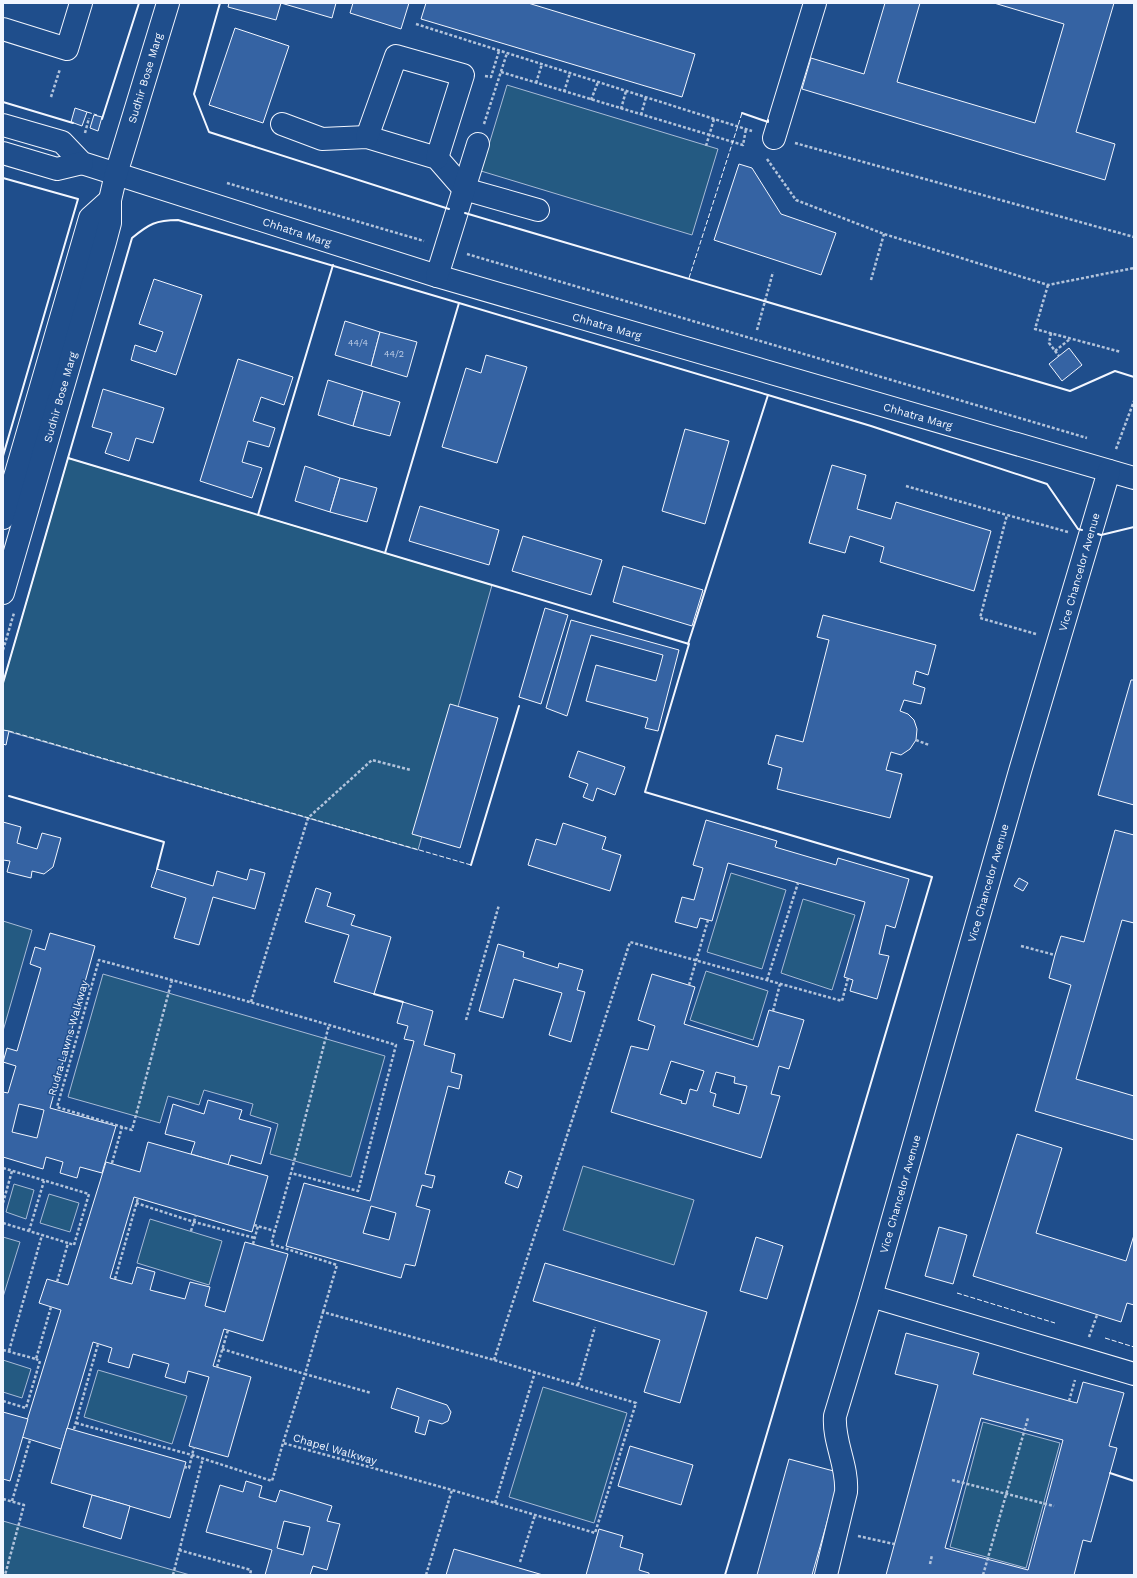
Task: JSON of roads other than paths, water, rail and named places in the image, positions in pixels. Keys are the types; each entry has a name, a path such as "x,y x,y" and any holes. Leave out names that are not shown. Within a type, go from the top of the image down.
{"street":[{"path":"3,29 67,49 81,3"},
{"name":"Sudhir Bose Marg","path":"3,593 110,223 110,200 116,174 168,3"},
{"path":"769,146 815,3"},
{"path":"367,137 396,56 463,75 437,158"},
{"path":"282,124 322,138 367,137 437,158 464,189 538,210"},
{"name":"Chhatra Marg","path":"3,125 62,142 82,163 437,276 1134,478"},
{"path":"437,276 478,144"},
{"path":"3,153 57,169 82,163"},
{"name":"Sudhir Bose Marg","path":"3,518 90,218 110,200"},
{"name":"Vice Chancelor Avenue","path":"826,1575 847,1484 835,1430 835,1416 871,1296 1088,537 1109,470"},
{"path":"871,1296 1134,1374"}]}
